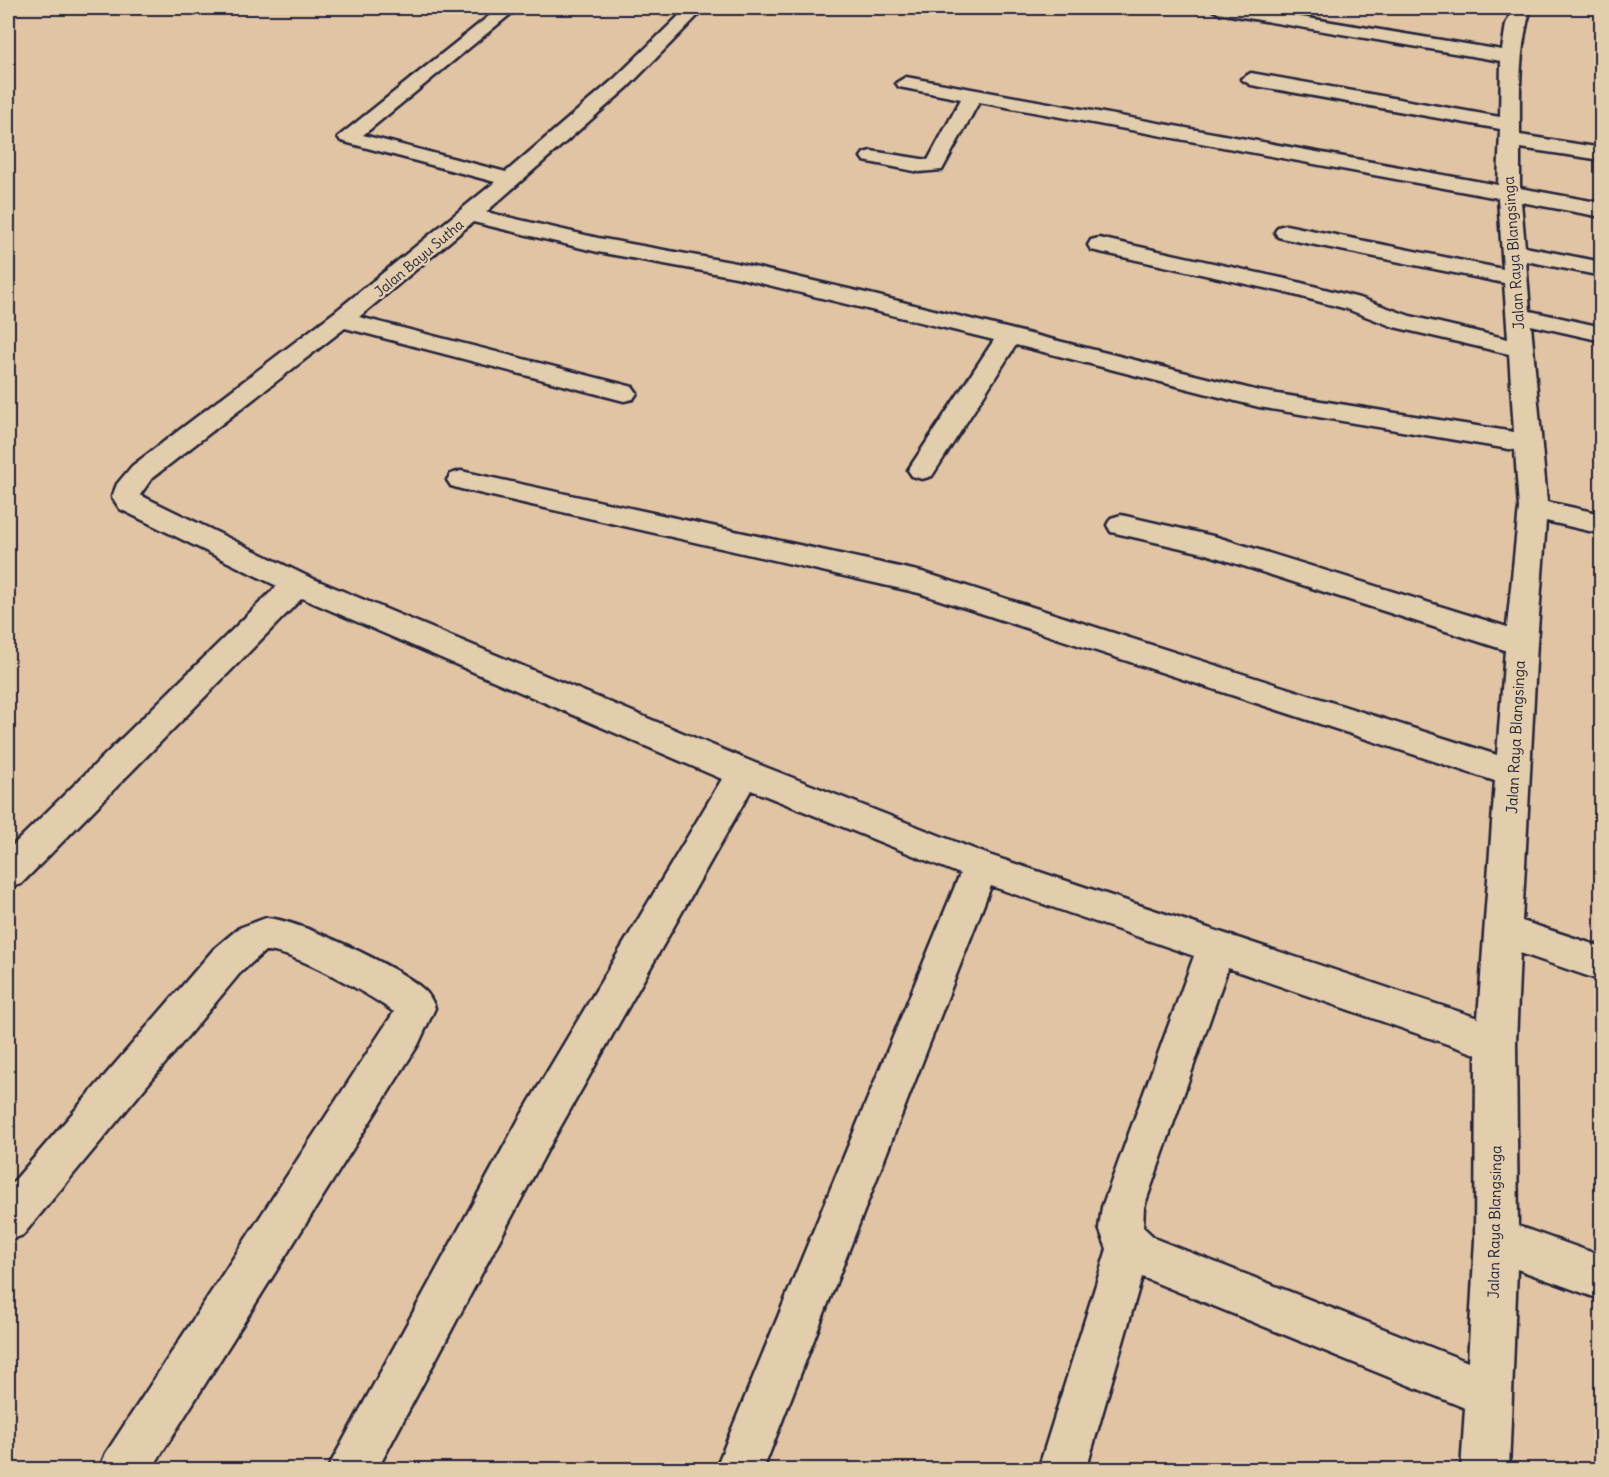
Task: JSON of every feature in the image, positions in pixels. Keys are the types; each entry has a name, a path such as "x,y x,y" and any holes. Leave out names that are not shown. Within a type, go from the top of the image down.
{"street":[{"path":"509,8 348,137 512,180"},
{"name":"Jalan Bayu Sutha","path":"298,584 130,502 126,497 127,491 142,472 343,320 512,180 655,53 696,8"},
{"path":"1218,8 1511,57"},
{"name":"Jalan Raya Blangsinga","path":"1485,1470 1497,1240 1496,1042 1521,643 1533,508 1526,443 1527,402 1520,349 1509,193 1511,57 1515,24 1522,8"},
{"path":"1251,79 1509,132 1602,154"},
{"path":"906,83 1602,210"},
{"path":"871,157 919,166 935,166 973,95"},
{"path":"470,215 598,245 736,270 1010,335 1259,399 1526,443"},
{"path":"1286,232 1513,265 1602,269"},
{"path":"1100,245 1286,286 1355,304 1403,322 1520,349"},
{"path":"1518,315 1602,334"},
{"path":"343,320 624,393"},
{"path":"922,470 1010,335"},
{"path":"461,480 922,583 1514,774"},
{"path":"1533,508 1602,524"},
{"path":"1121,525 1207,544 1521,643"},
{"path":"8,873 298,584 743,773 981,867 1217,945 1496,1042"},
{"path":"351,1470 534,1133 743,773"},
{"path":"739,1470 981,867"},
{"path":"1504,931 1602,964"},
{"path":"8,1220 227,961 255,936 272,933 284,937 389,988 412,1001 416,1008 404,1032 123,1470"},
{"path":"1217,945 1121,1214 1119,1221 1122,1235 1129,1248 1141,1255 1489,1394"},
{"path":"1497,1240 1602,1278"},
{"path":"1062,1470 1129,1248"}]}
